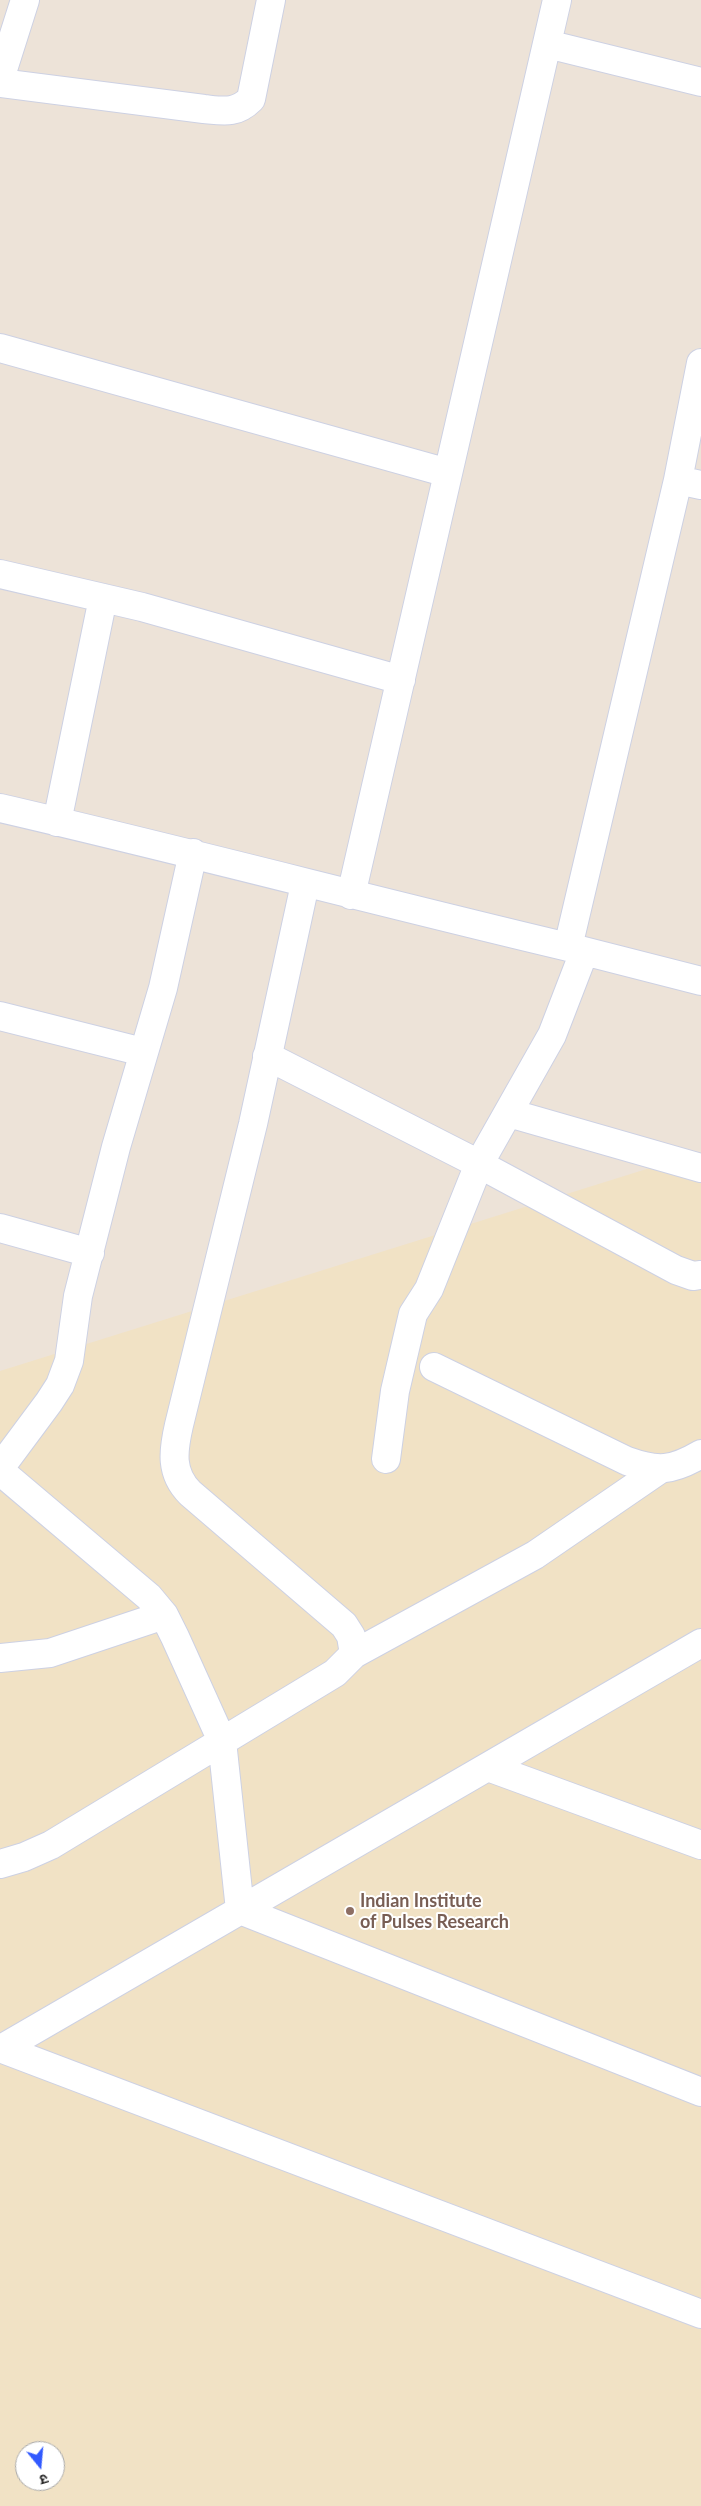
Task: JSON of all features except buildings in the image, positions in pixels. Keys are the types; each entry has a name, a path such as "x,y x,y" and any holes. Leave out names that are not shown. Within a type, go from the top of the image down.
{"street":[{"path":"0,79 25,0"},
{"path":"0,83 204,109 224,111 241,108 250,99 271,0"},
{"path":"351,895 557,0"},
{"path":"547,44 701,82"},
{"path":"0,348 448,473"},
{"path":"386,1459 395,1391 414,1314 429,1289 480,1164 552,1035 576,949 690,483 701,363"},
{"path":"0,574 102,598 401,680"},
{"path":"57,822 102,598"},
{"path":"0,808 193,853 305,884 701,981"},
{"path":"193,853 163,988 143,1052 73,1320 68,1362 60,1384 0,1469 149,1597 164,1615 187,1660 222,1741 240,1910"},
{"path":"305,884 267,1056 174,1447 175,1472 178,1479 190,1493 344,1626 351,1636 354,1654"},
{"path":"0,1016 143,1052"},
{"path":"267,1056 480,1164 676,1270 693,1276 701,1276"},
{"path":"509,1113 701,1168"},
{"path":"0,1228 90,1253"},
{"path":"434,1367 627,1461 659,1470"},
{"path":"0,1864 24,1857 51,1845 335,1673 354,1654 535,1555 659,1470 687,1462 701,1454"},
{"path":"0,1658 50,1653 164,1615"},
{"path":"0,2048 701,1643"},
{"path":"488,1767 701,1846"},
{"path":"240,1910 701,2092"},
{"path":"0,2048 701,2314"}],"shaded area":[{"name":"Indian Institute of Pulses Research","path":"701,1152 701,2506 0,2506 0,1371"}],"place":[{"name":"Indian Institute of Pulses Research","path":"350,1911"}]}
